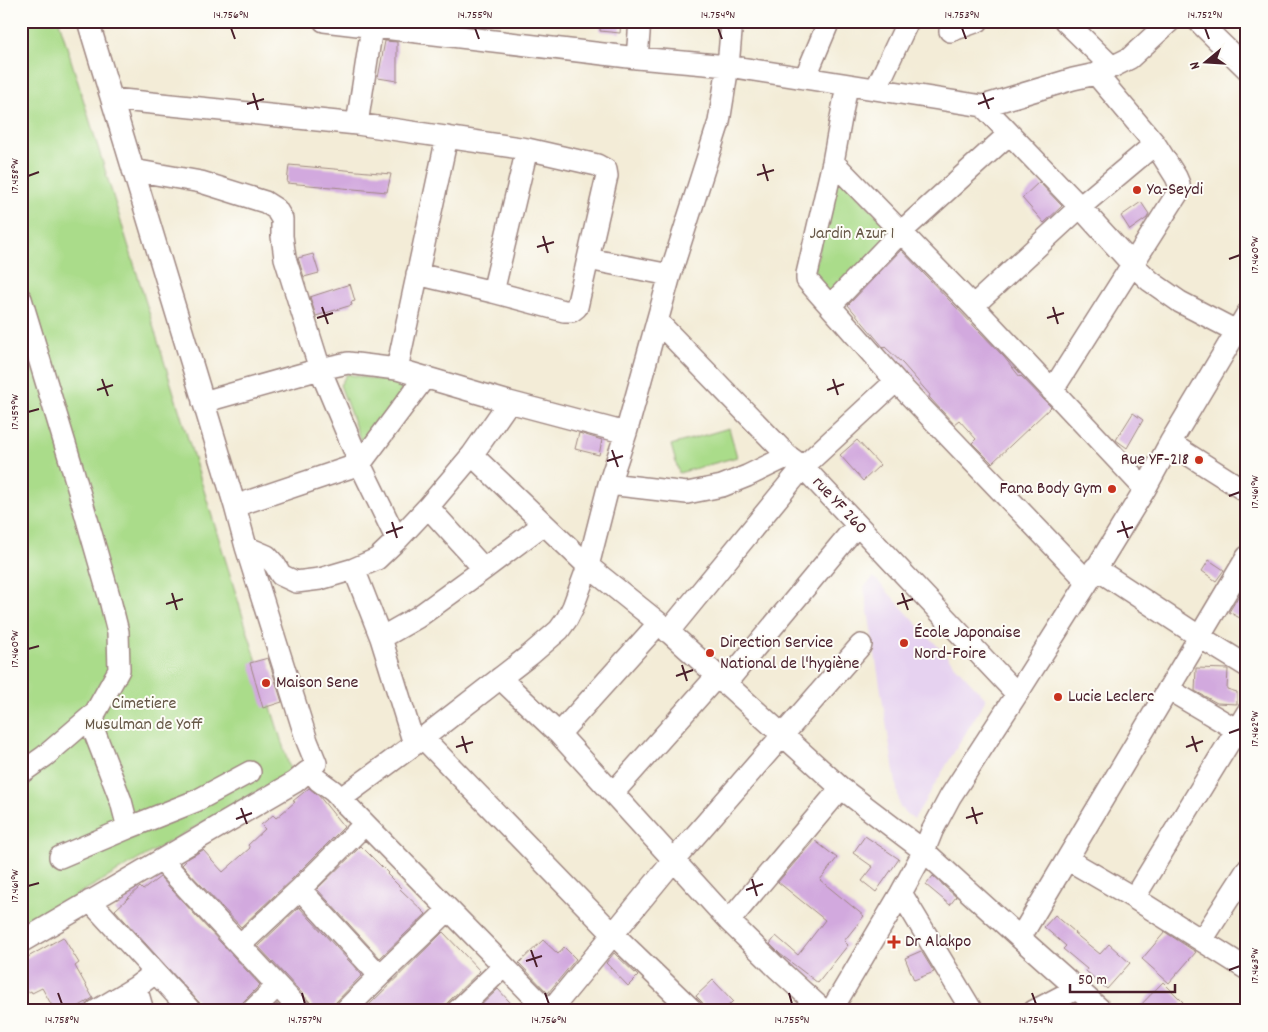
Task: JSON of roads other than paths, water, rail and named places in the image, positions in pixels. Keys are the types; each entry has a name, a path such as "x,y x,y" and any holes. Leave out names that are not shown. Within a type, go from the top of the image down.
{"street":[{"path":"88,21 317,778 365,824 549,1011 647,895 674,860 861,645"},
{"path":"324,21 637,58 728,66 982,106 1104,70 1130,58 1170,21"},
{"path":"637,58 640,21"},
{"path":"21,942 161,860 317,778 418,741 530,655 559,630 574,607 588,566 609,484 626,433 670,275 719,122 728,66 732,21"},
{"path":"804,78 829,21"},
{"path":"876,89 908,21"},
{"path":"950,32 978,21"},
{"path":"1052,391 1179,191 1176,177 1155,144 1104,70 1064,21"},
{"path":"1198,21 1247,69"},
{"path":"357,124 372,27"},
{"path":"847,85 833,162 807,274 807,280 810,285 896,382 1092,575 1247,666"},
{"path":"112,99 357,124 527,149 597,165 606,170 607,176 578,307 572,311 564,311 416,274"},
{"path":"831,1011 901,893 950,797 1018,694 1145,489 1241,323 1180,302 1150,281 982,106"},
{"path":"830,306 901,232 1009,134"},
{"path":"396,369 446,137"},
{"path":"973,306 1080,207 1155,144"},
{"path":"492,292 527,149"},
{"path":"833,162 973,306 1145,489"},
{"path":"133,170 201,182 265,202 276,208 282,219 285,258 320,369 360,464 397,540"},
{"path":"588,259 670,275"},
{"path":"21,299 72,467 118,632 119,670 95,713 93,724 121,801 128,828"},
{"name":"rue YF 260","path":"658,322 857,524 1018,694"},
{"path":"203,402 348,363 396,369 626,433"},
{"path":"235,506 360,464 425,377"},
{"path":"560,734 664,628 795,462 896,382"},
{"path":"246,547 267,556 281,575 296,582 320,579 354,570 377,559 428,507 472,455 509,402"},
{"path":"1170,443 1247,492"},
{"path":"472,455 588,566 664,628 841,788 924,850 1102,1011"},
{"path":"609,484 687,493 722,486 747,476 795,462"},
{"path":"428,507 484,569"},
{"path":"381,638 418,617 544,524"},
{"path":"613,793 721,680 857,524"},
{"path":"1020,938 1247,557"},
{"path":"354,570 418,741 693,1011"},
{"path":"500,678 560,734 729,921 824,1011"},
{"path":"1134,898 1242,721 1168,689"},
{"path":"21,773 45,756 95,713"},
{"path":"60,857 196,801 250,772"},
{"path":"729,921 841,788"},
{"path":"240,945 365,824"},
{"path":"1067,859 1134,898 1247,969"},
{"path":"161,860 301,1011"},
{"path":"1202,940 1247,870"},
{"path":"300,889 379,975"},
{"path":"901,893 972,1011"},
{"path":"90,901 191,1011"},
{"path":"344,1011 448,910"},
{"path":"457,1011 504,966"},
{"path":"96,1011 155,973"},
{"path":"136,986 143,1011"},
{"path":"252,1011 277,986"},
{"path":"1034,1011 1078,988"}],"place":[{"name":"Ya-Seydi","path":"1137,190"},
{"name":"Rue YF-218","path":"1199,460"},
{"name":"Fana Body Gym","path":"1112,489"},
{"name":"École Japonaise Nord-Foire","path":"904,643"},
{"name":"Direction Service National de l'hygiène","path":"710,653"},
{"name":"Maison Sene","path":"266,683"},
{"name":"Lucie Leclerc","path":"1058,697"},
{"name":"Dr Alakpo","path":"894,942"}],"park label":[{"name":"Jardin Azur 1","path":"852,234"},
{"name":"Cimetiere Musulman de Yoff","path":"144,714"}]}
